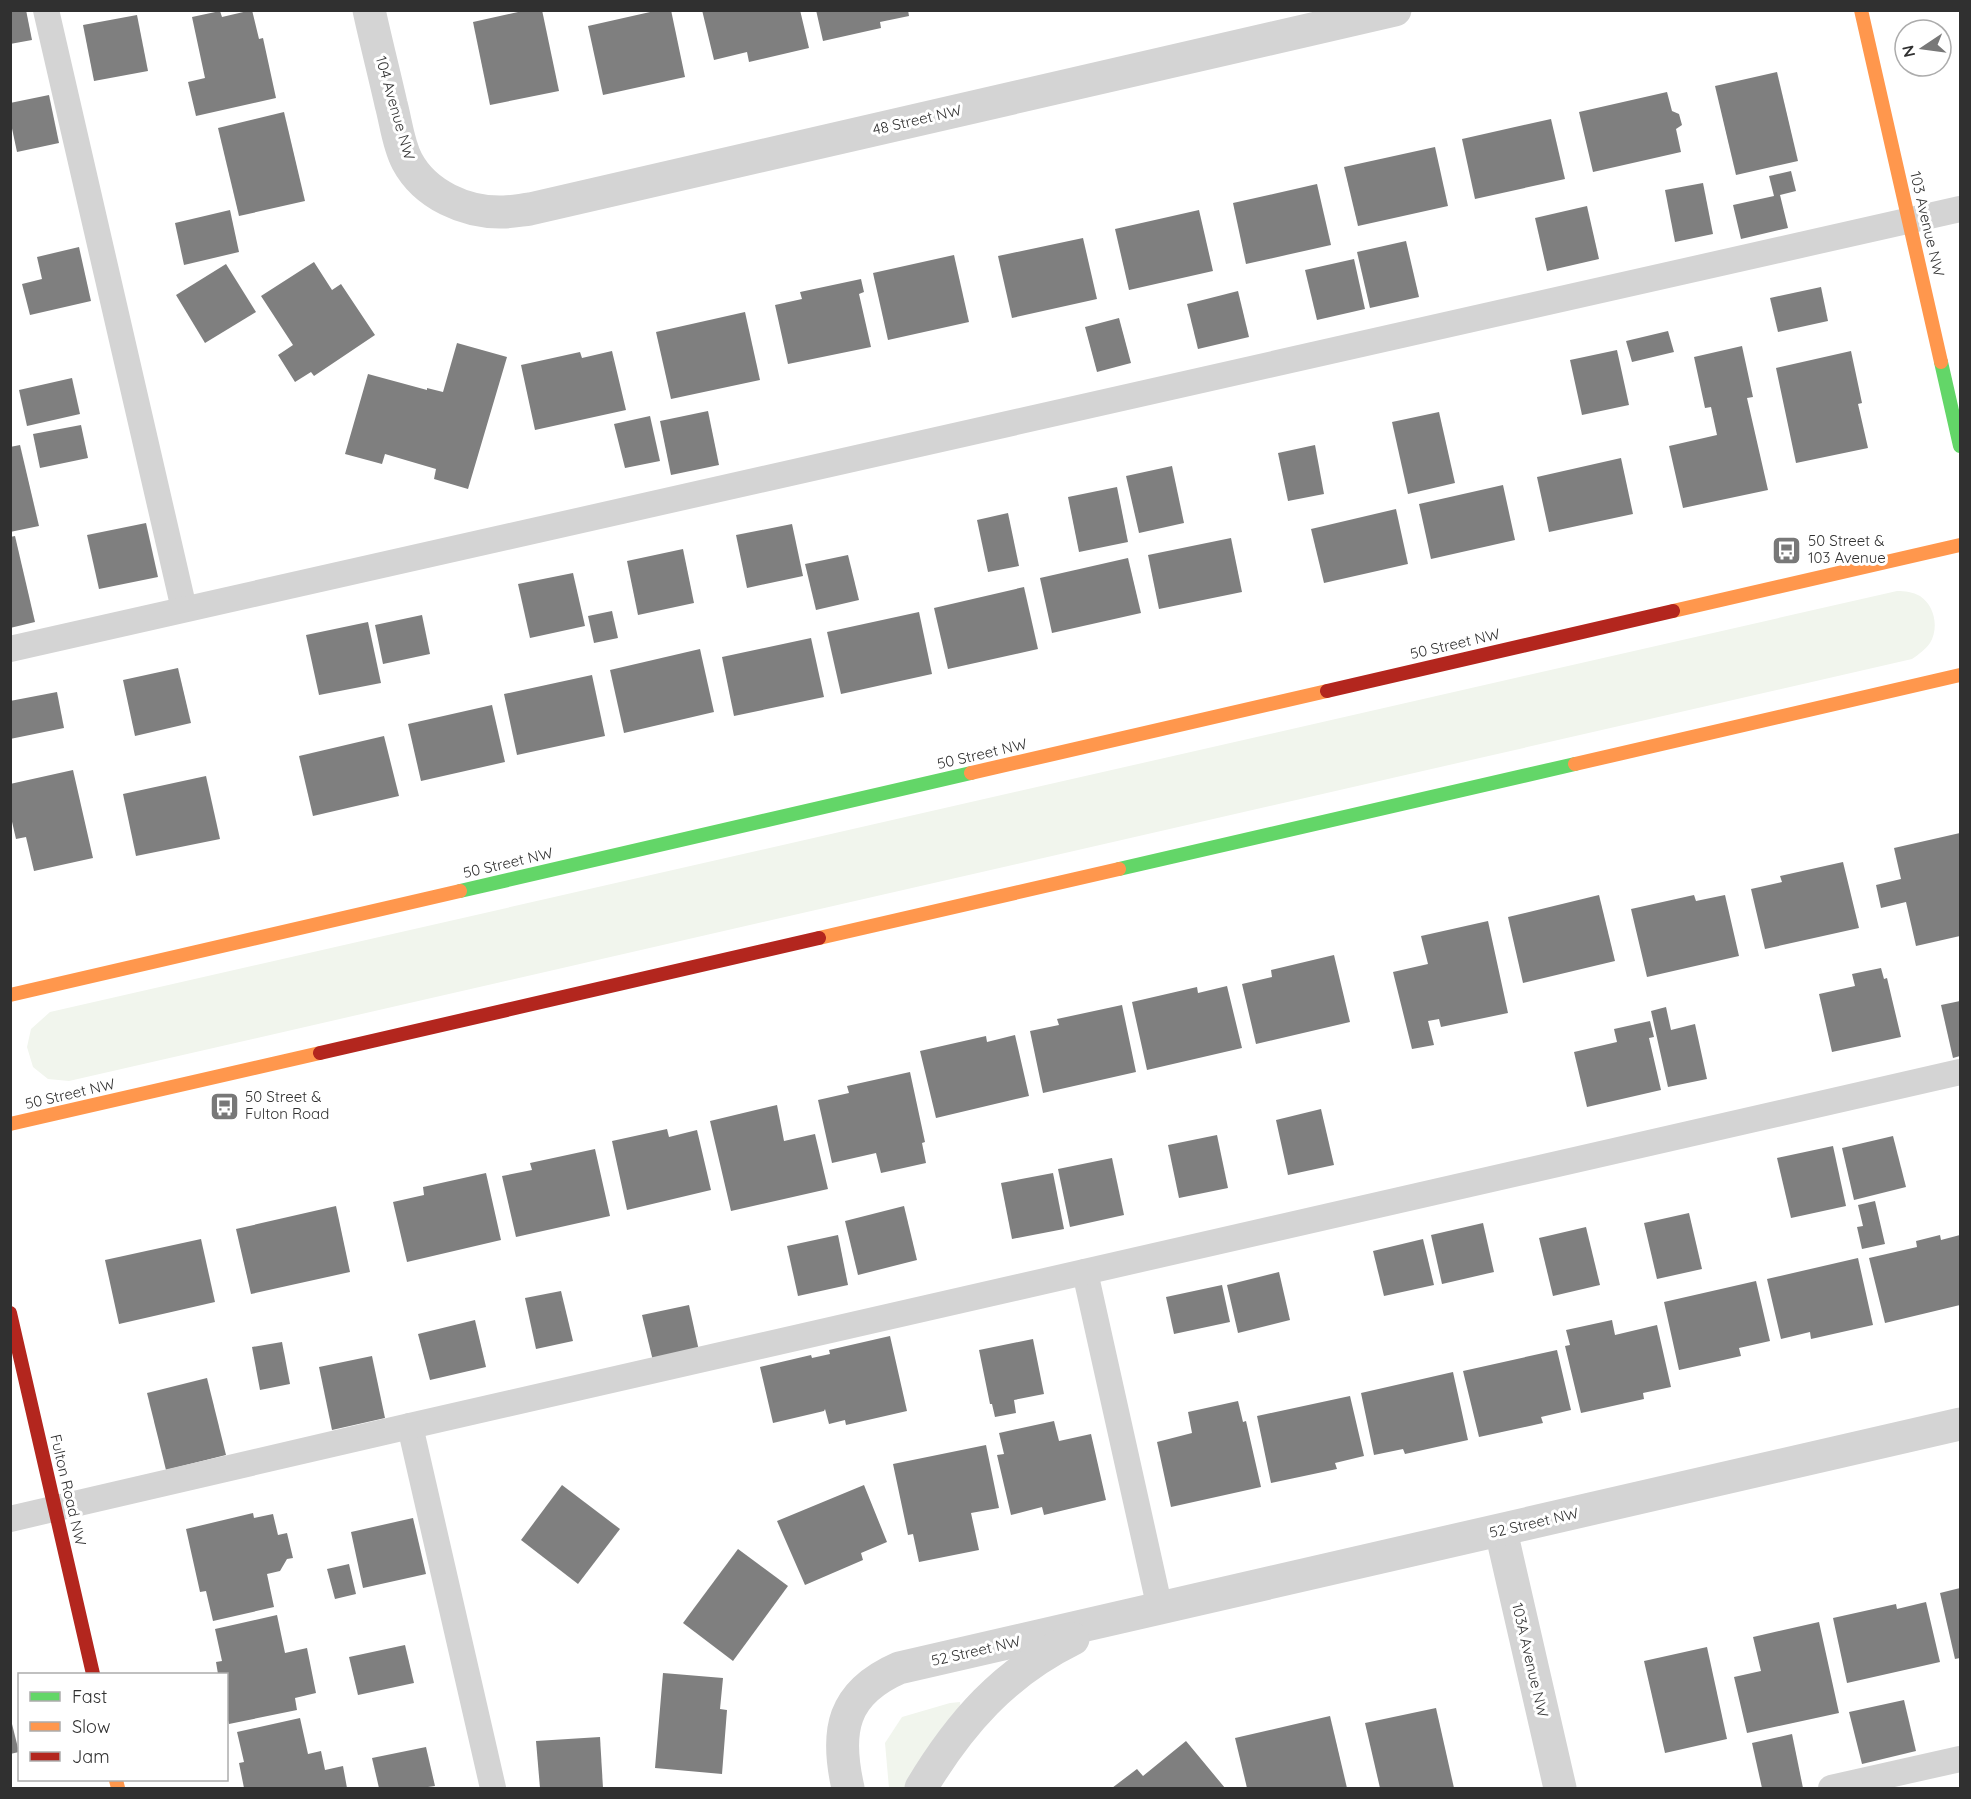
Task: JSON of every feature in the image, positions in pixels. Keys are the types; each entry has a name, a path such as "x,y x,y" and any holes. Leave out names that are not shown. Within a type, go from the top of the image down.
{"main road":[{"name":"103 Avenue NW","path":"1861,10 1960,446"},
{"name":"50 Street NW","path":"10,995 1960,545"},
{"name":"50 Street NW","path":"10,1124 1960,675"},
{"name":"Fulton Road NW","path":"10,1313 93,1673"}],"street":[{"name":"104 Avenue NW","path":"369,10 406,160 417,177 439,196"},
{"name":"48 Street NW","path":"439,196 464,207 482,211 503,212 530,209 1395,10"},
{"name":"52 Street NW","path":"848,1788 843,1749 845,1721 854,1700 873,1681 899,1668 1960,1424"},
{"name":"103A Avenue NW","path":"1501,1531 1560,1788"},
{"name":"52 Street NW","path":"921,1788 941,1754 982,1704 1022,1669 1064,1643 1107,1622"}],"lane":[{"path":"46,10 184,609"},
{"path":"10,649 1960,209"},
{"path":"10,1519 1960,1072"},
{"path":"1085,1272 1160,1609"},
{"path":"410,1426 493,1788"},
{"path":"1831,1788 1917,1779 1960,1759"}],"shaded area":[{"path":"1897,591 1920,596 1929,605 1934,618 1934,631 1930,643 1912,659 69,1081 48,1079 33,1067 27,1047 31,1029 50,1012"},
{"path":"960,1702 962,1717 908,1788 889,1788 885,1743 902,1717"}],"building":[{"path":"10,10 26,10 32,40 10,44"},
{"path":"252,10 259,39 263,38 276,98 196,116 188,82 205,78 192,17 220,11 222,17"},
{"path":"527,10 542,10 559,91 490,105 473,22"},
{"path":"659,10 671,10 685,77 603,95 588,26"},
{"path":"702,10 800,10 809,48 749,62 747,52 714,60"},
{"path":"816,10 908,10 909,16 880,22 881,28 823,41"},
{"path":"137,15 148,71 94,81 83,25"},
{"path":"1777,72 1798,161 1736,175 1715,86"},
{"path":"1667,92 1672,111 1679,114 1682,125 1676,129 1681,152 1593,172 1579,112"},
{"path":"49,95 59,143 17,152 10,119 10,103"},
{"path":"284,112 305,201 239,216 218,128"},
{"path":"1551,119 1565,179 1475,199 1462,139"},
{"path":"1435,147 1448,206 1358,226 1344,167"},
{"path":"1791,171 1796,191 1780,195 1788,228 1741,239 1733,205 1774,196 1769,176"},
{"path":"1703,183 1713,234 1675,242 1665,190"},
{"path":"1317,184 1331,245 1246,264 1233,203"},
{"path":"1587,206 1599,259 1547,271 1535,218"},
{"path":"230,210 239,252 184,265 175,223"},
{"path":"1199,210 1213,271 1129,290 1115,229"},
{"path":"1083,238 1097,299 1012,318 998,256"},
{"path":"1406,241 1419,297 1370,308 1357,252"},
{"path":"79,247 91,301 30,315 22,284 42,279 37,257"},
{"path":"954,255 969,322 888,340 873,273"},
{"path":"1354,259 1365,309 1317,320 1305,270"},
{"path":"314,262 332,290 341,284 375,335 314,376 311,372 295,382 278,355 293,345 261,296"},
{"path":"226,264 256,312 205,343 176,295"},
{"path":"861,279 864,292 859,294 871,347 788,364 775,305 802,299 800,292"},
{"path":"1821,287 1828,321 1778,332 1770,298"},
{"path":"1238,291 1249,337 1198,349 1187,304"},
{"path":"745,312 760,380 671,399 656,332"},
{"path":"1119,318 1131,363 1097,372 1085,327"},
{"path":"1668,331 1674,352 1632,362 1626,341"},
{"path":"457,343 507,357 468,489 434,479 436,469 385,454 382,464 345,454 368,374 443,392"},
{"path":"1742,346 1753,397 1747,398 1768,490 1683,508 1669,446 1717,435 1711,407 1705,408 1694,357"},
{"path":"1617,350 1629,405 1582,415 1570,360"},
{"path":"612,351 626,410 535,430 521,365 580,352 582,358"},
{"path":"1851,351 1862,403 1858,404 1868,448 1796,463 1776,368"},
{"path":"72,378 80,414 27,426 19,390"},
{"path":"708,411 719,465 671,475 660,421"},
{"path":"1439,412 1455,483 1408,494 1392,422"},
{"path":"650,416 660,461 625,468 614,424"},
{"path":"81,425 88,458 40,468 33,434"},
{"path":"20,445 39,526 10,532 10,447"},
{"path":"1315,445 1324,494 1288,501 1278,453"},
{"path":"1621,458 1633,514 1549,532 1537,477"},
{"path":"1172,466 1184,523 1139,533 1126,476"},
{"path":"1503,485 1515,540 1431,559 1419,504"},
{"path":"1117,487 1128,542 1079,552 1068,497"},
{"path":"1396,509 1408,564 1324,583 1311,529"},
{"path":"1008,513 1019,566 988,572 977,520"},
{"path":"146,523 158,577 99,589 87,535"},
{"path":"792,524 803,576 747,588 736,535"},
{"path":"15,536 35,622 10,628 10,537"},
{"path":"1231,538 1242,592 1159,609 1148,555"},
{"path":"683,549 694,603 638,615 627,561"},
{"path":"848,555 859,600 816,610 805,564"},
{"path":"1128,558 1141,613 1052,633 1040,578"},
{"path":"573,573 585,626 530,638 518,584"},
{"path":"1024,587 1038,649 948,669 934,608"},
{"path":"612,611 618,638 594,643 588,616"},
{"path":"919,612 932,674 841,694 827,632"},
{"path":"422,615 430,654 383,664 375,625"},
{"path":"368,622 381,683 319,695 306,635"},
{"path":"811,638 824,697 734,716 722,657"},
{"path":"700,649 714,712 624,733 610,670"},
{"path":"178,668 191,723 135,736 123,680"},
{"path":"592,675 605,736 517,755 504,694"},
{"path":"57,692 64,728 10,739 10,701"},
{"path":"492,705 505,762 421,781 408,724"},
{"path":"384,736 399,796 313,816 299,756"},
{"path":"73,770 93,858 34,871 26,837 16,839 10,813 10,784"},
{"path":"206,776 220,839 136,856 123,794"},
{"path":"1960,833 1960,936 1916,946 1906,902 1881,908 1876,885 1901,879 1894,848"},
{"path":"1843,862 1859,928 1765,949 1751,889 1782,882 1780,876"},
{"path":"1599,895 1615,961 1523,983 1508,917"},
{"path":"1694,895 1696,901 1725,895 1739,956 1647,977 1631,909"},
{"path":"1488,921 1508,1013 1441,1027 1439,1019 1428,1021 1434,1045 1412,1049 1393,972 1428,964 1421,936"},
{"path":"1334,955 1350,1022 1256,1044 1242,984 1272,977 1271,970"},
{"path":"1881,968 1884,979 1887,978 1901,1037 1832,1052 1819,994 1855,986 1852,974"},
{"path":"1227,986 1242,1048 1147,1070 1132,1002 1197,987 1198,993"},
{"path":"1960,1001 1960,1056 1953,1058 1941,1005"},
{"path":"1122,1005 1136,1072 1043,1093 1030,1031 1059,1025 1057,1019"},
{"path":"1666,1007 1671,1030 1695,1024 1707,1079 1668,1087 1651,1011"},
{"path":"1650,1021 1654,1037 1649,1038 1661,1090 1587,1107 1574,1052 1617,1042 1614,1029"},
{"path":"1015,1035 1029,1096 936,1118 920,1051 986,1036 987,1042"},
{"path":"910,1072 925,1142 922,1143 926,1163 881,1173 876,1153 832,1163 818,1100 849,1093 847,1086"},
{"path":"777,1105 784,1141 815,1134 828,1189 731,1211 710,1121"},
{"path":"1321,1109 1334,1165 1288,1175 1276,1120"},
{"path":"667,1129 669,1137 697,1130 711,1190 627,1210 612,1141"},
{"path":"1217,1135 1228,1188 1179,1198 1168,1145"},
{"path":"1893,1136 1906,1187 1854,1200 1842,1148"},
{"path":"1833,1146 1846,1206 1791,1218 1777,1158"},
{"path":"595,1149 610,1216 516,1237 502,1176 532,1170 530,1163"},
{"path":"1112,1158 1124,1215 1070,1227 1058,1169"},
{"path":"486,1173 501,1240 407,1262 393,1202 424,1195 423,1187"},
{"path":"1053,1173 1064,1229 1012,1239 1001,1183"},
{"path":"1875,1201 1885,1244 1862,1249 1857,1227 1863,1226 1858,1205"},
{"path":"336,1206 350,1272 251,1294 236,1229"},
{"path":"904,1206 917,1260 858,1275 845,1221"},
{"path":"1689,1213 1702,1269 1657,1279 1644,1223"},
{"path":"1483,1223 1494,1272 1442,1284 1431,1235"},
{"path":"1586,1227 1600,1285 1553,1296 1539,1238"},
{"path":"838,1235 848,1285 798,1296 787,1246"},
{"path":"1940,1235 1941,1240 1960,1235 1960,1305 1885,1323 1869,1258 1917,1247 1916,1241"},
{"path":"201,1239 215,1302 119,1324 105,1260"},
{"path":"1423,1239 1434,1285 1384,1296 1373,1251"},
{"path":"1858,1258 1873,1325 1811,1339 1810,1332 1781,1339 1767,1279"},
{"path":"1279,1272 1290,1320 1238,1333 1227,1285"},
{"path":"1756,1281 1770,1341 1739,1348 1741,1356 1679,1370 1664,1302"},
{"path":"1222,1285 1230,1322 1174,1334 1166,1297"},
{"path":"561,1291 573,1341 536,1349 525,1298"},
{"path":"689,1305 699,1351 653,1361 642,1315"},
{"path":"475,1320 486,1367 430,1380 418,1334"},
{"path":"1612,1320 1615,1335 1657,1325 1671,1387 1643,1393 1644,1399 1581,1413 1565,1346 1570,1345 1566,1330"},
{"path":"890,1336 907,1411 846,1425 845,1420 829,1424 825,1409 773,1423 760,1367 811,1355 812,1358 830,1354 829,1350"},
{"path":"1033,1339 1044,1394 1014,1400 1016,1413 995,1417 992,1404 990,1404 979,1350"},
{"path":"282,1342 290,1384 260,1390 252,1347"},
{"path":"1557,1350 1571,1410 1541,1417 1543,1423 1479,1437 1463,1371"},
{"path":"372,1356 385,1418 332,1430 319,1367"},
{"path":"1453,1372 1468,1440 1405,1454 1403,1449 1374,1455 1361,1393"},
{"path":"207,1378 226,1455 166,1470 147,1393"},
{"path":"1350,1396 1364,1456 1335,1463 1337,1469 1271,1483 1257,1416"},
{"path":"1238,1401 1243,1422 1246,1421 1261,1487 1171,1507 1157,1442 1192,1433 1188,1412"},
{"path":"1054,1421 1059,1441 1091,1434 1106,1500 1044,1515 1042,1507 1011,1515 997,1455 1004,1454 999,1433"},
{"path":"986,1445 999,1508 971,1513 979,1550 919,1562 913,1534 908,1535 893,1464"},
{"path":"562,1485 620,1529 578,1584 521,1540"},
{"path":"864,1485 887,1542 861,1553 863,1560 805,1585 777,1521"},
{"path":"253,1513 254,1518 273,1514 278,1535 287,1533 293,1558 287,1559 280,1571 267,1574 274,1607 213,1621 206,1591 200,1592 186,1529"},
{"path":"413,1518 426,1574 363,1588 351,1532"},
{"path":"738,1549 788,1586 733,1661 683,1623"},
{"path":"349,1564 356,1594 335,1599 327,1569"},
{"path":"1960,1588 1960,1658 1955,1659 1940,1593"},
{"path":"1926,1602 1940,1662 1847,1683 1833,1618 1896,1604 1897,1609"},
{"path":"277,1615 285,1653 307,1648 316,1693 295,1698 297,1710 229,1724 228,1673 218,1673 216,1662 222,1661 215,1629"},
{"path":"1819,1622 1839,1713 1747,1733 1734,1677 1761,1671 1753,1637"},
{"path":"405,1645 414,1683 358,1695 349,1657"},
{"path":"1707,1647 1727,1739 1665,1753 1644,1661"},
{"path":"663,1673 723,1678 720,1709 727,1710 722,1774 655,1768"},
{"path":"1904,1700 1916,1751 1862,1764 1849,1712"},
{"path":"1436,1708 1454,1788 1380,1788 1365,1723"},
{"path":"10,1716 18,1752 10,1754"},
{"path":"1330,1716 1347,1788 1247,1788 1235,1738"},
{"path":"300,1718 308,1754 321,1751 325,1770 343,1766 347,1788 244,1788 239,1763 244,1762 237,1732"},
{"path":"1792,1734 1803,1788 1762,1788 1752,1743"},
{"path":"600,1737 603,1788 540,1788 536,1741"},
{"path":"1186,1741 1225,1788 1112,1788 1137,1769 1143,1776"},
{"path":"426,1747 435,1786 379,1788 372,1758"}],"traffic: fast":[{"path":"1941,362 1960,446"},
{"path":"1119,869 1575,764"},
{"path":"460,891 971,773"}],"traffic: slow":[{"path":"1861,10 1941,362"},
{"path":"1673,611 1960,545"},
{"path":"1575,764 1960,675"},
{"path":"971,773 1327,691"},
{"path":"819,938 1119,869"},
{"path":"10,995 460,891"},
{"path":"10,1124 320,1053"},
{"path":"116,1781 118,1788"}],"traffic: jam":[{"path":"1327,691 1673,611"},
{"path":"320,1053 819,938"},
{"path":"10,1313 93,1673"}],"place":[{"name":"50 Street & 103 Avenue","path":"1787,550"},
{"name":"50 Street & Fulton Road","path":"224,1106"}]}
